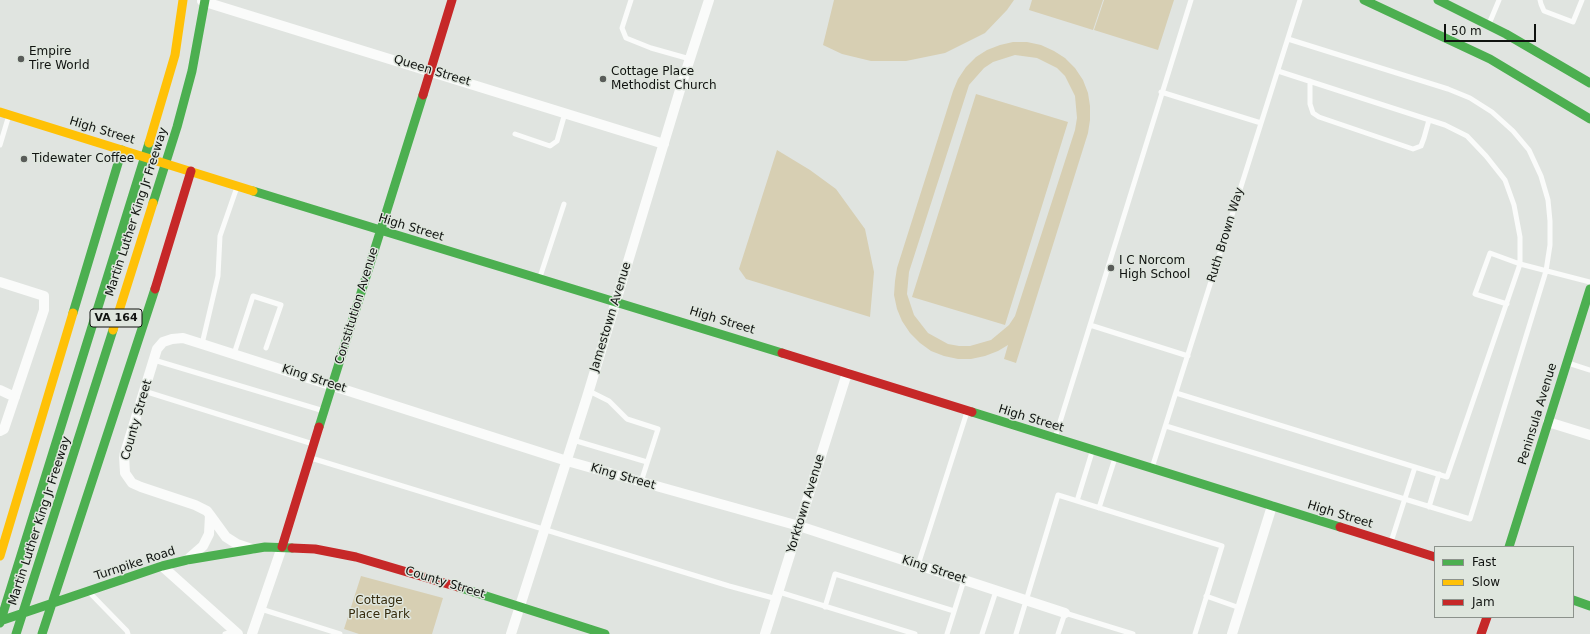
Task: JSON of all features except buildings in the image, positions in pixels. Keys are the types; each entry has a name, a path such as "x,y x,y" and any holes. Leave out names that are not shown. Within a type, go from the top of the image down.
{"main road":[{"name":"Martin Luther King Jr Freeway","path":"0,622 127,215 175,55 183,0"},
{"name":"Martin Luther King Jr Freeway","path":"16,634 177,127 192,71 205,0"},
{"name":"Constitution Avenue","path":"282,547 452,0"},
{"path":"1364,0 1490,59 1590,119"},
{"path":"1438,0 1549,58 1590,83"},
{"name":"High Street","path":"4,113 380,231 616,301 1434,557"},
{"path":"0,556 122,150"},
{"path":"42,634 128,371 191,171"},
{"name":"Peninsula Avenue","path":"1509,546 1590,289"},
{"name":"Turnpike Road","path":"0,622 162,566 187,560 252,549 282,547"},
{"name":"County Street","path":"282,547 315,549 356,557 520,606 604,634"},
{"path":"1574,600 1590,606"},
{"path":"1481,634 1487,618"}],"street":[{"name":"Queen Street","path":"199,0 664,144"},
{"name":"Jamestown Avenue","path":"511,634 574,440 707,0"},
{"path":"0,282 44,296 44,310 4,429 0,431"},
{"name":"County Street","path":"183,338 172,338 163,342 157,349 124,456 125,473 132,483 195,505 207,511 226,537 237,544 252,549"},
{"name":"King Street","path":"183,338 566,461 799,526 1065,613"},
{"name":"Yorktown Avenue","path":"765,634 847,373"},
{"path":"0,390 15,397"},
{"path":"1548,422 1590,435"},
{"path":"1232,634 1272,506"},
{"path":"187,560 203,546 209,534 210,515"},
{"name":"Constitution Avenue","path":"252,634 282,547"},
{"path":"162,566 237,632"},
{"path":"0,604 14,616"}],"lane":[{"path":"631,0 622,28 626,38 651,48 690,59"},
{"path":"1055,439 1161,92 1191,0"},
{"name":"Ruth Brown Way","path":"1152,469 1300,0"},
{"path":"1488,25 1499,0"},
{"path":"1540,0 1540,4 1544,11 1572,22 1582,0"},
{"path":"1166,426 1470,519 1546,271 1550,245 1550,221 1548,200 1541,176 1529,150 1513,131 1492,112 1470,98 1448,89 1288,39"},
{"path":"1176,393 1448,477 1520,264 1520,237 1515,211 1505,180 1486,156 1467,136 1445,125 1278,71"},
{"path":"1310,81 1310,104 1312,113 1319,118 1398,144 1413,148 1421,146 1429,120"},
{"path":"1161,92 1261,122"},
{"path":"0,145 4,113"},
{"path":"515,134 550,146 557,141 566,114"},
{"path":"202,344 218,276 220,236 237,186"},
{"path":"540,278 564,204"},
{"path":"1507,304 1475,294 1490,253 1520,264 1590,282"},
{"path":"234,354 253,296 281,305 266,348"},
{"path":"1090,325 1188,356"},
{"path":"154,360 324,411"},
{"path":"1567,363 1590,370"},
{"path":"144,391 314,444"},
{"path":"589,391 609,401 627,419 658,429 641,482"},
{"path":"918,565 967,411"},
{"path":"574,440 647,462"},
{"path":"1077,501 1092,451"},
{"path":"310,457 729,586 825,606 915,634"},
{"path":"1098,508 1115,458"},
{"path":"1391,543 1415,467"},
{"path":"1429,507 1439,474"},
{"path":"1016,634 1058,495 1222,546 1195,634"},
{"path":"825,606 835,574 954,611"},
{"path":"946,634 964,580"},
{"path":"982,634 996,591"},
{"path":"89,592 127,631 128,634"},
{"path":"1206,596 1240,608"},
{"path":"260,609 340,634"},
{"path":"1058,634 1065,613 1133,634"},
{"path":"225,634 237,632"}],"green space":[{"path":"834,0 1014,0 1007,10 985,33 945,53 906,61 871,61 842,54 823,45"},
{"path":"1032,0 1103,0 1093,30 1029,10"},
{"path":"1104,0 1174,0 1158,50 1094,30"},
{"path":"1013,42 1027,42 1041,45 1065,58 1075,68 1083,80 1088,93 1090,106 1088,133 1016,363 1004,359 1008,345 985,356 971,359 958,359 931,351 910,333 902,321 897,309 894,295 897,268 958,79 966,67 976,57 987,50","holes":["1015,55 1037,58 1057,68 1065,76 1075,96 1077,118 1075,130 1015,316 1009,325 991,340 970,346 948,344 928,333 914,315 907,294 909,272 969,85 984,68 993,62"]},
{"path":"976,94 1068,122 1005,325 912,297"},
{"path":"777,150 810,170 836,189 865,229 874,272 870,317 746,279 739,269"},
{"name":"Cottage Place Park","path":"361,576 443,598 432,634 359,634 344,629"}],"traffic: fast":[{"path":"153,203 177,127 192,71 205,0"},
{"path":"1364,0 1490,59 1590,119"},
{"path":"1438,0 1506,34 1590,83"},
{"path":"319,427 423,95"},
{"path":"0,623 149,143"},
{"path":"73,313 122,150"},
{"path":"253,191 782,353"},
{"path":"42,634 155,289"},
{"path":"1509,546 1590,289"},
{"path":"16,634 113,330"},
{"path":"972,412 1340,527"},
{"path":"0,621 162,566 187,560 265,547 292,548"},
{"path":"458,587 605,634"},
{"path":"1574,600 1590,606"}],"traffic: slow":[{"path":"149,143 175,55 183,0"},
{"path":"0,112 253,191"},
{"path":"113,330 153,203"},
{"path":"0,556 73,313"}],"traffic: jam":[{"path":"423,95 452,0"},
{"path":"155,289 191,171"},
{"path":"782,353 972,412"},
{"path":"282,547 319,427"},
{"path":"1340,527 1434,557"},
{"path":"292,548 315,549 356,557 458,587"},
{"path":"1481,634 1487,618"}],"place":[{"name":"Empire Tire World","path":"21,59"},
{"name":"Cottage Place Methodist Church","path":"603,79"},
{"name":"Tidewater Coffee","path":"24,159"},
{"name":"I C Norcom High School","path":"1111,268"}]}
